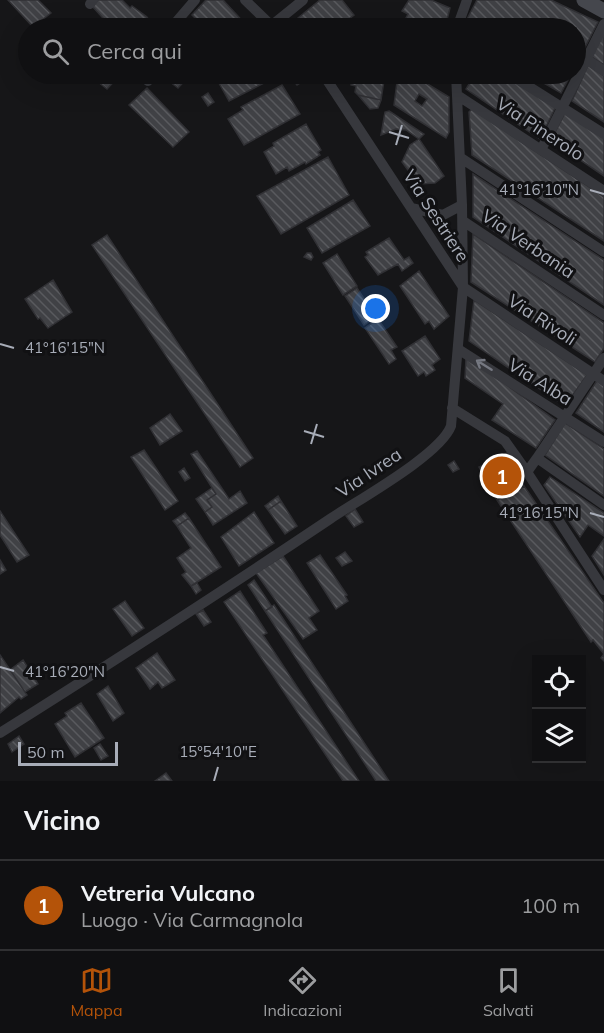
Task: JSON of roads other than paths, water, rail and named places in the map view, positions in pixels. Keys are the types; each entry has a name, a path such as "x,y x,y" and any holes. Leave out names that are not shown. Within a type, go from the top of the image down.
{"main road":[{"path":"584,0 604,10"}],"street":[{"path":"180,18 195,0"},
{"path":"245,0 263,18"},
{"path":"282,18 303,0"},
{"path":"461,18 467,0"},
{"path":"604,24 586,59 604,71"},
{"name":"Via Sestriere","path":"330,84 463,287"},
{"name":"Via Ivrea","path":"0,733 183,617 437,447 448,436 451,426 463,287 461,158 456,84"},
{"path":"525,84 604,134"},
{"path":"541,150 574,84"},
{"name":"Via Pinerolo","path":"457,95 604,191"},
{"path":"461,158 604,252"},
{"path":"411,208 443,216 462,205"},
{"name":"Via Verbania","path":"463,221 604,315"},
{"name":"Via Rivoli","path":"463,287 604,381"},
{"name":"Via Alba","path":"458,349 604,442"},
{"path":"527,472 604,358"},
{"path":"452,408 505,441 604,590"},
{"path":"537,458 604,506"}],"place":[{"name":"Vetreria Vulcano","path":"502,476"}]}
